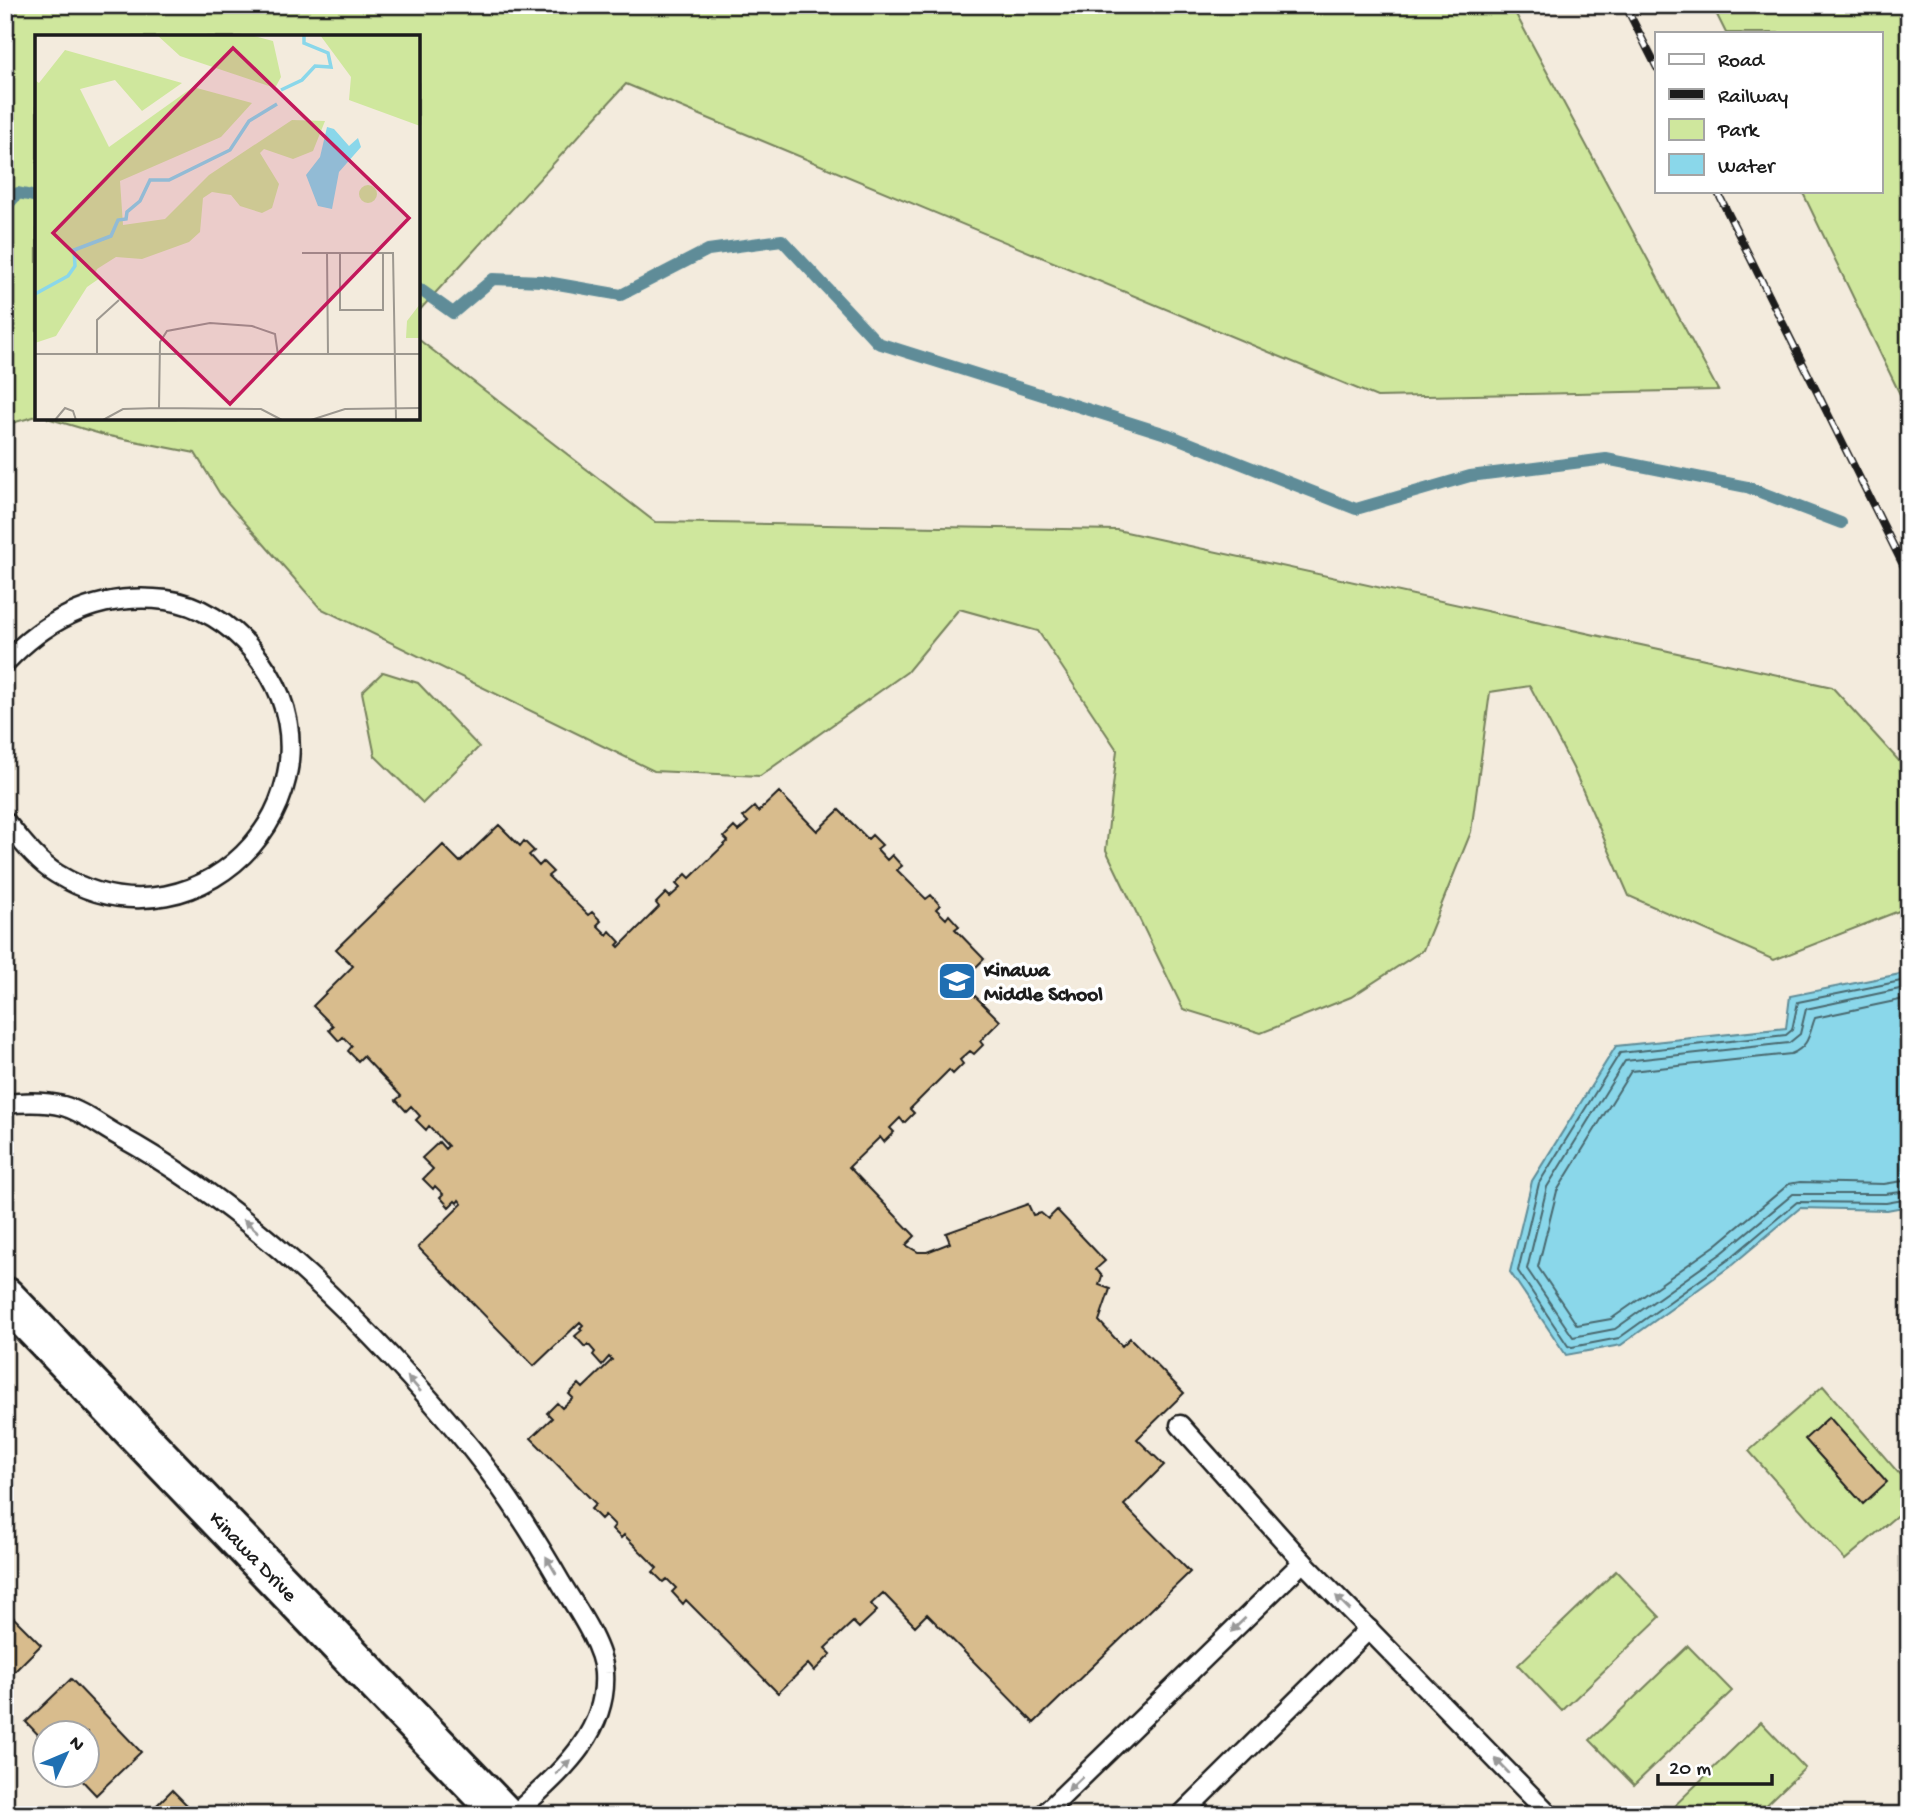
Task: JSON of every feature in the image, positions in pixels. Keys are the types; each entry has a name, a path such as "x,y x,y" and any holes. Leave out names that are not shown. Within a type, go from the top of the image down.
{"street":[{"name":"Kinawa Drive","path":"5,1297 504,1815"}],"lane":[{"path":"5,663 18,649 64,617 90,606 117,599 172,601 211,616 244,641 262,662 276,686 285,712 290,740 282,795 256,844 214,879 188,890 161,897 134,898 106,895 80,886 55,873 5,821"},
{"path":"5,1104 30,1101 65,1106 141,1148 229,1207 328,1293 395,1361 471,1448 532,1533 592,1636 604,1671 603,1699 592,1730 579,1751 514,1815"},
{"path":"1180,1425 1303,1562 1550,1815"},
{"path":"1044,1815 1303,1562"},
{"path":"1181,1815 1369,1629"}],"green space":[{"path":"5,5 1511,5 1718,390 1377,397 626,84 420,310 420,35 35,35 35,417 5,425"},
{"path":"1712,5 1909,5 1909,413 1802,192 1882,192 1882,32 1726,32"},
{"path":"420,341 655,522 1117,530 1832,687 1909,772 1909,907 1774,960 1629,896 1573,768 1530,686 1490,692 1471,832 1423,950 1351,997 1261,1033 1183,1009 1106,850 1117,750 1038,631 959,609 907,672 760,776 654,771 320,608 220,494 195,453 104,435 54,420 420,420"},
{"path":"383,672 418,683 479,747 423,803 375,756 362,692"},
{"path":"1823,1386 1909,1485 1909,1505 1845,1560 1749,1451"},
{"path":"1616,1571 1660,1617 1562,1711 1518,1665"},
{"path":"1688,1646 1732,1691 1634,1785 1590,1740"},
{"path":"1761,1722 1805,1768 1756,1815 1665,1815"}],"water":[{"path":"1909,963 1909,1206 1887,1210 1800,1208 1732,1265 1621,1345 1566,1355 1510,1272 1532,1181 1616,1046 1786,1028 1790,996 1900,974"}],"building":[{"name":"Kinawa Middle School","path":"779,792 817,831 839,810 868,839 872,835 882,845 877,849 887,860 892,855 902,866 897,870 926,899 931,895 940,905 936,909 946,919 949,915 959,926 955,929 984,959 961,982 1000,1021 980,1041 983,1045 974,1054 970,1051 960,1060 963,1064 953,1074 949,1070 910,1109 914,1113 904,1123 900,1118 890,1128 894,1132 884,1142 880,1137 849,1167 915,1236 906,1245 918,1252 927,1252 950,1243 946,1233 1028,1204 1033,1215 1041,1213 1048,1219 1057,1210 1105,1261 1096,1269 1102,1276 1099,1285 1110,1289 1099,1321 1122,1346 1130,1338 1184,1393 1137,1439 1164,1465 1124,1505 1190,1572 1034,1723 927,1614 915,1626 883,1593 871,1604 877,1611 859,1628 853,1622 825,1648 831,1654 814,1671 808,1664 778,1693 686,1600 683,1604 672,1592 676,1588 667,1579 663,1582 653,1572 657,1568 624,1535 621,1538 612,1529 615,1525 605,1515 601,1519 591,1509 596,1504 531,1438 552,1418 547,1413 557,1403 562,1408 573,1398 569,1394 579,1384 583,1388 612,1360 609,1357 602,1365 588,1344 585,1347 575,1336 582,1330 580,1328 583,1325 580,1322 534,1366 418,1247 462,1204 459,1200 449,1207 440,1197 443,1194 423,1179 433,1169 422,1158 439,1142 445,1149 448,1146 429,1126 426,1130 416,1120 420,1116 411,1106 406,1111 396,1100 401,1096 363,1056 358,1061 348,1051 352,1046 343,1037 339,1041 329,1030 333,1026 313,1006 353,966 336,949 443,845 460,862 499,825 520,846 524,841 534,851 529,855 539,866 543,862 553,872 548,876 588,915 592,912 601,921 597,925 607,935 610,931 620,942 617,945 619,947 659,907 656,903 666,893 670,897 680,888 676,884 686,874 690,878 728,841 724,837 734,827 738,831 748,822 743,817 754,807 758,812"},
{"path":"1829,1417 1887,1482 1863,1504 1805,1439"},
{"path":"5,1609 41,1645 5,1681"},
{"path":"71,1679 141,1752 96,1795 89,1788 102,1788 102,1718 32,1718 32,1728 26,1722"},
{"path":"172,1790 197,1815 147,1815"}],"waterway":[{"path":"5,208 18,193 35,197"},
{"path":"420,289 453,313 493,279 541,281 621,295 708,250 782,240 878,343 1169,435 1356,509 1470,476 1606,459 1747,487 1841,523"}],"railway":[{"path":"1625,5 1655,64"},
{"path":"1717,192 1909,577"}],"place":[{"name":"Kinawa Middle School","path":"957,981"}]}
